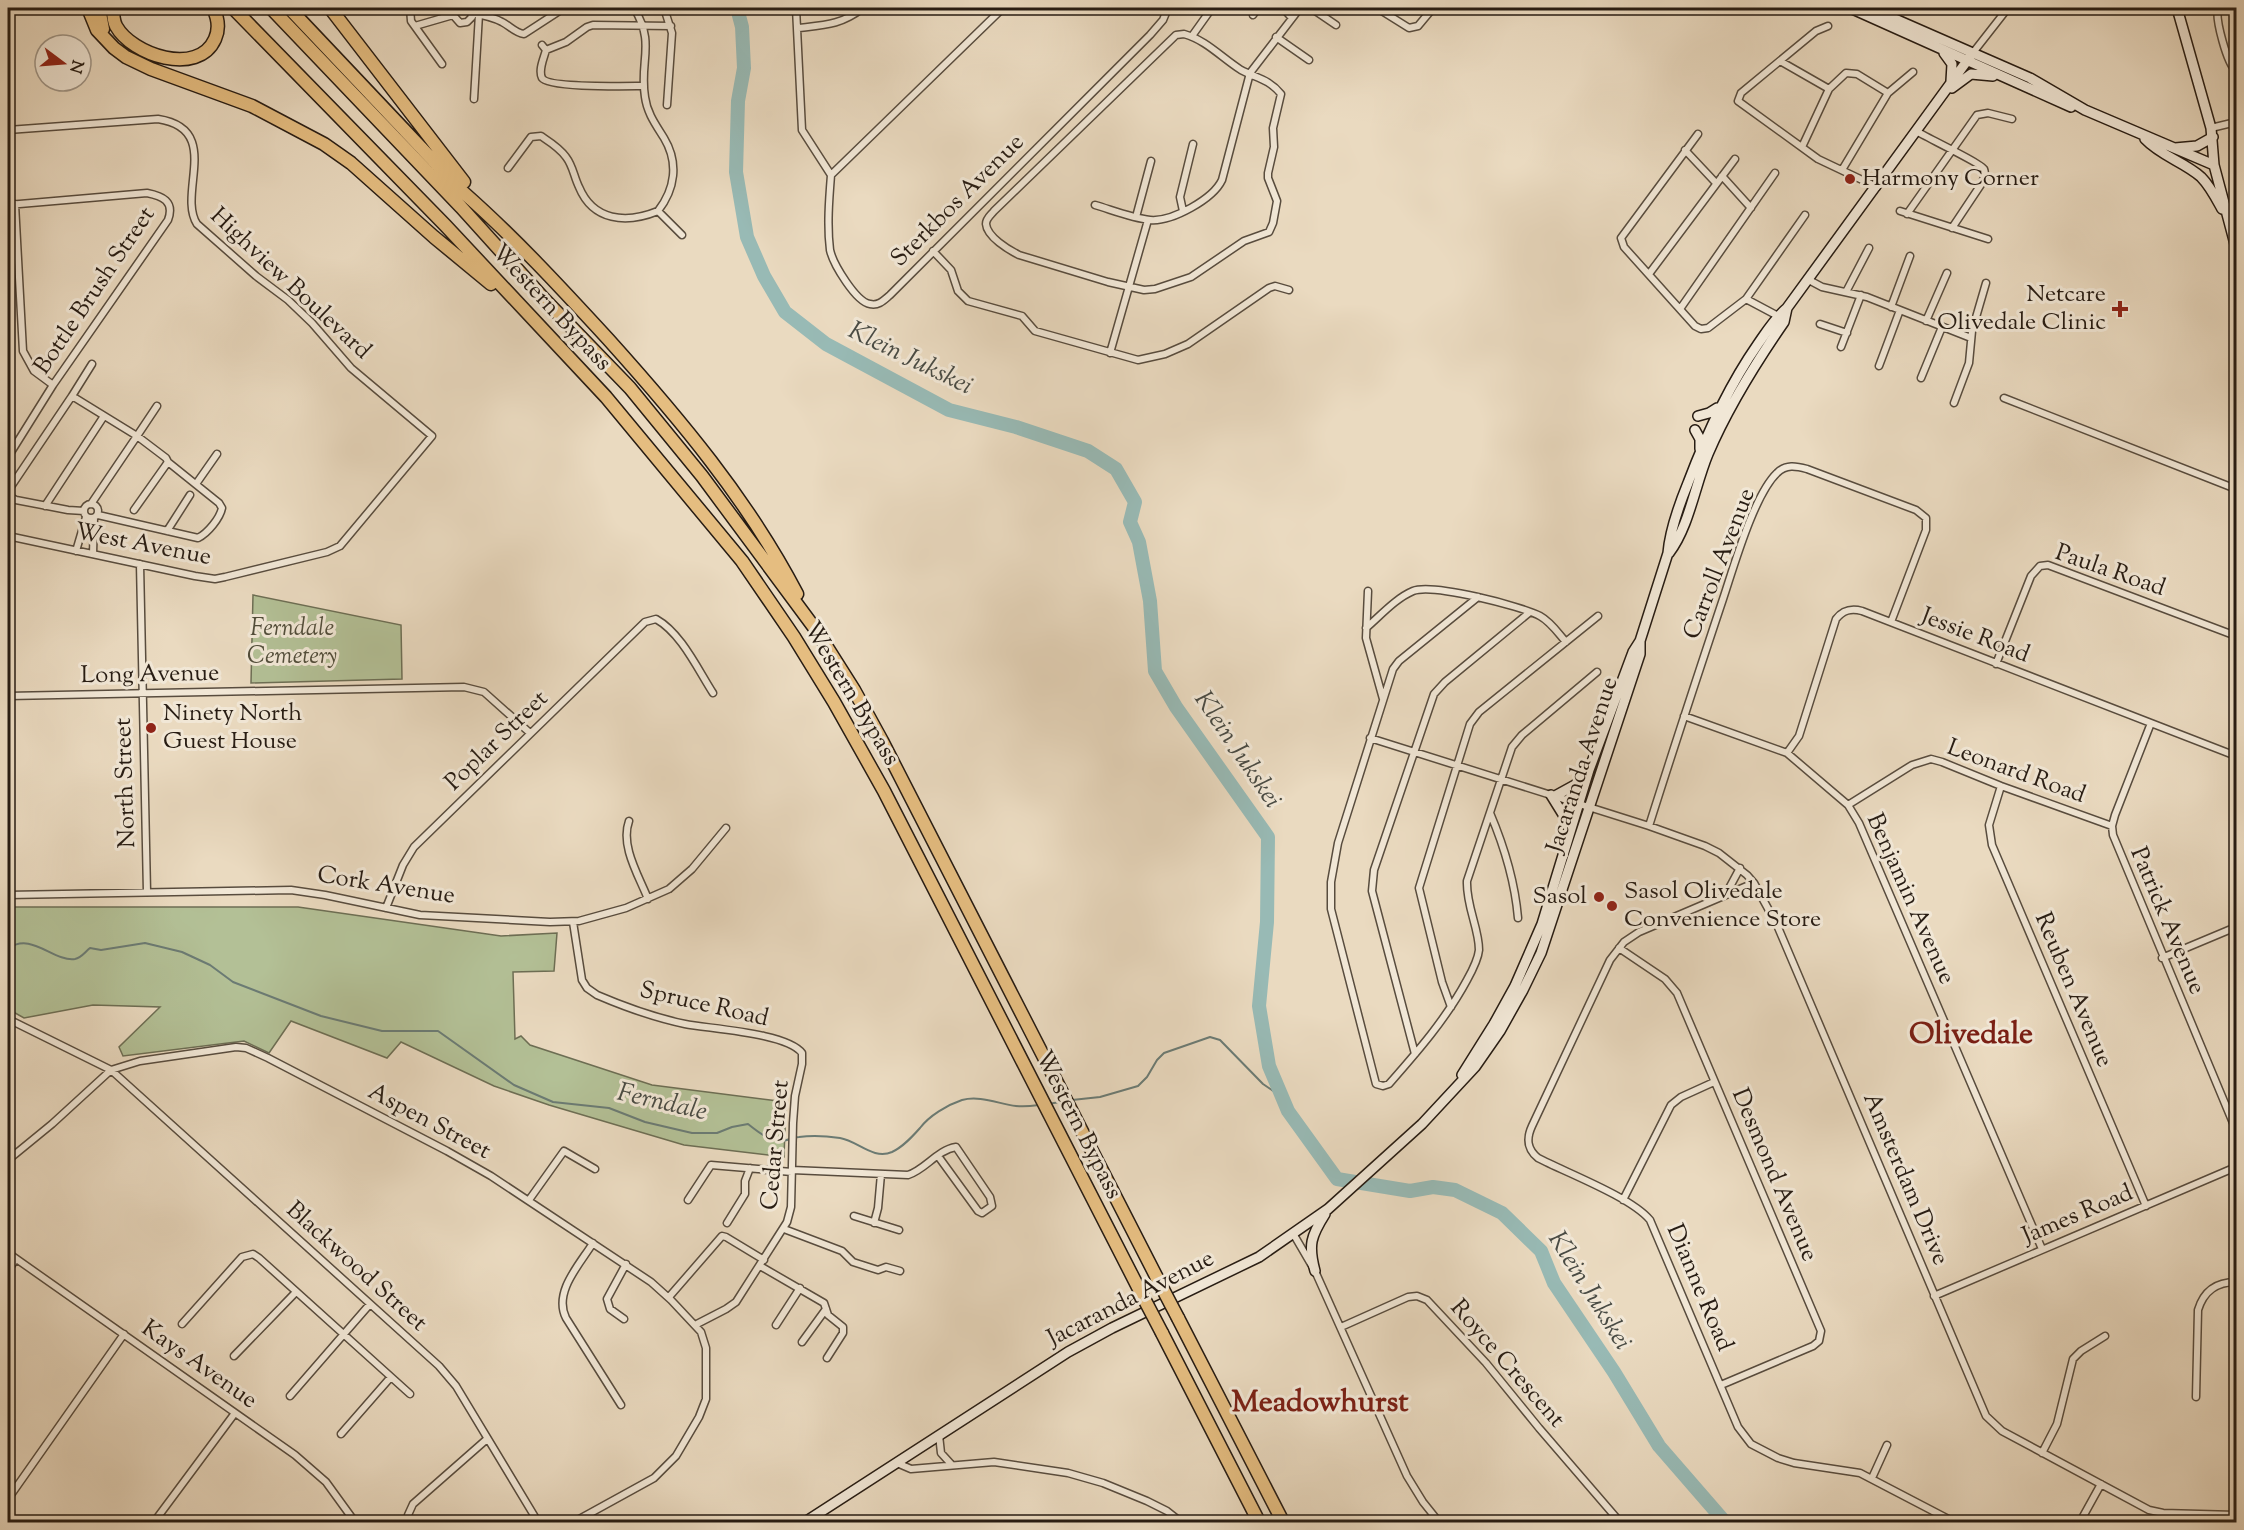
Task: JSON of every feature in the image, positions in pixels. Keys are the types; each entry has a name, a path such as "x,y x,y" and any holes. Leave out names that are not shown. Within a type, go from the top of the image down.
{"highway":[{"path":"88,8 98,30 120,53 142,65 252,106 324,144 351,163 434,237 529,315"},
{"path":"99,8 106,39"},
{"path":"113,8 117,27 131,42 154,54 185,60 201,56 214,41 218,25 213,8"},
{"name":"Western Bypass","path":"233,8 606,397 742,561 794,637 884,791 1259,1522"},
{"name":"Western Bypass","path":"271,8 462,207 544,299 630,388 702,476 816,630 882,741 1283,1522"},
{"path":"289,8 464,193 493,218 578,306 689,432 782,565 816,630"},
{"path":"330,8 493,218"}],"street":[{"path":"410,8 409,17 442,63"},
{"path":"453,15 456,8"},
{"path":"474,12 493,18 510,26 518,33 524,34 564,8"},
{"path":"508,168 531,137 541,136 566,156 582,194 593,210 609,216 623,217 658,211 671,188 674,176 673,163 669,149 648,112 644,86 647,49 644,27 633,8"},
{"path":"664,8 671,26 672,55 667,105"},
{"path":"796,8 802,130 831,176 1003,8"},
{"path":"798,28 840,22 849,19 863,8"},
{"path":"1192,36 1212,8"},
{"path":"1253,15 1258,8"},
{"path":"1283,8 1291,17"},
{"path":"1095,205 1148,220 1160,219 1206,200 1218,188 1250,73 1298,8"},
{"path":"1311,8 1336,26"},
{"path":"1377,8 1409,28 1418,26 1433,8"},
{"path":"1850,8 1945,54 1951,60 1953,69 1950,83"},
{"path":"1870,8 2013,81 2074,108 2085,110"},
{"name":"Jacaranda Avenue","path":"805,1522 1084,1342 1259,1257 1294,1235 1328,1209 1422,1124 1475,1067 1489,1048 1523,990 1541,953 1640,654 1640,642 1668,553 1670,538 1700,452 1719,406 1778,316 1787,308 1878,187 1950,83 2008,8"},
{"path":"2177,8 2212,132 2214,165 2236,248"},
{"path":"2218,8 2217,15 2227,54 2236,71"},
{"name":"Sterkbos Avenue","path":"831,176 829,234 832,259 837,269 864,302 873,305 881,303 1150,35 1168,10"},
{"path":"453,15 457,21 464,23 470,20 474,12"},
{"path":"474,12 474,99"},
{"path":"415,26 453,15"},
{"path":"644,86 562,85 547,82 541,72 544,48 556,47 592,26 671,26"},
{"path":"1828,26 1816,31 1741,93 1738,101 1818,159 1878,187"},
{"path":"1176,35 1192,36 1239,68 1268,82 1282,96 1274,128 1274,147 1268,173 1277,201 1271,228 1265,234 1244,241 1191,277 1155,289 1144,290 1130,288 1019,255 1010,251 992,235 988,229 987,219 1176,35"},
{"path":"1276,37 1309,60"},
{"path":"1930,45 2030,78 2085,110 2214,165"},
{"path":"1780,61 1829,88"},
{"path":"1802,147 1829,88 1840,77 1851,72 1888,93"},
{"path":"1842,170 1888,93 1913,72"},
{"path":"1941,96 1971,74 1985,74 2013,81"},
{"path":"1988,239 1904,212 1980,113 2012,119"},
{"name":"Highview Boulevard","path":"8,130 158,119 176,124 184,130 193,146 195,163 192,207 193,218 197,224 256,276 288,300 312,323 351,368 432,436"},
{"path":"2172,148 2197,146 2212,132 2236,122"},
{"path":"1916,131 1979,164 1984,169 1985,176 1952,228"},
{"path":"1698,134 1621,238 1624,247 1695,326 1704,330 1746,299 1805,215"},
{"path":"2142,135 2155,149 2202,178 2209,186 2230,225"},
{"path":"1183,211 1180,197 1193,144"},
{"path":"1685,150 1716,183"},
{"path":"1649,274 1735,159"},
{"path":"1136,217 1151,161"},
{"path":"1680,309 1775,173"},
{"path":"1722,176 1751,208"},
{"name":"Bottle Brush Street","path":"8,457 53,385 168,220 171,210 170,204 159,195 136,192 15,204"},
{"path":"8,205 15,204 23,351 34,371 53,385"},
{"path":"658,211 682,235"},
{"path":"1110,353 1148,220"},
{"path":"1846,292 1869,248"},
{"path":"933,251 951,270 958,291 968,301 1022,316 1035,331 1138,360 1165,354 1188,344 1269,288 1275,286 1289,290"},
{"path":"1891,307 1910,256"},
{"path":"1926,321 1947,273"},
{"path":"1807,279 1822,287 1861,295 1971,338"},
{"path":"1954,403 1968,363 1971,338 1986,284"},
{"path":"1841,347 1861,295"},
{"path":"1746,299 1778,316"},
{"name":"Jacaranda Avenue","path":"1668,553 1678,541 1703,466 1729,408 1784,322 1787,308"},
{"path":"1879,366 1900,310"},
{"path":"1820,324 1847,333"},
{"path":"1921,378 1942,327"},
{"path":"72,396 137,436 219,503 222,508 221,513 200,537 13,499 9,494 10,488 92,364"},
{"path":"2004,398 2236,489"},
{"path":"76,551 87,505 92,504 157,406"},
{"path":"1698,416 1709,413 1719,406"},
{"path":"45,506 104,416"},
{"path":"1695,430 1700,439 1700,452"},
{"name":"West Avenue","path":"8,536 215,579 334,550 347,539 432,436"},
{"path":"196,484 217,454"},
{"path":"134,510 168,462"},
{"name":"Carroll Avenue","path":"1649,826 1742,544 1762,494 1782,469 1790,466 1807,469 1916,510 1926,518 1926,530 1891,622"},
{"path":"167,531 190,495"},
{"path":"92,504 98,509 93,554"},
{"name":"North Street","path":"140,564 147,892"},
{"name":"Paula Road","path":"1996,664 2031,576 2040,566 2048,565 2236,636"},
{"path":"1366,628 1406,595 1421,589 1478,597 1530,612 1550,623 1566,642"},
{"path":"1368,591 1367,648 1383,699"},
{"path":"1478,597 1399,661 1394,669 1338,843 1331,882 1331,909 1376,1084 1383,1086 1389,1084 1415,1054 1451,1007 1479,953 1468,901 1467,881 1508,756 1516,741 1597,672"},
{"name":"Jessie Road","path":"1787,753 1799,736 1838,616 1847,610 1856,609 2236,756"},
{"path":"1415,1054 1382,935 1372,881 1379,852 1431,701 1438,689 1530,612"},
{"path":"1451,1007 1419,888 1473,718 1598,616"},
{"name":"Poplar Street","path":"386,908 403,865 414,847 645,622 656,619 665,624 685,649 712,693"},
{"name":"Jacaranda Avenue","path":"1455,1087 1494,1024 1525,963 1547,909 1589,770 1633,652 1640,642"},
{"name":"Long Avenue","path":"8,696 464,687 484,692 530,733"},
{"name":"Benjamin Avenue","path":"1684,716 1787,753 1848,806 1887,887 2042,1249"},
{"name":"Patrick Avenue","path":"2151,723 2112,826 2115,845 2236,1130"},
{"name":"Amsterdam Drive","path":"1370,738 1649,826 1705,846 1740,868 1754,883 1780,931 1986,1416 2002,1431 2141,1507 2156,1512 2236,1515"},
{"name":"Leonard Road","path":"1848,806 1912,765 1930,759 2112,826"},
{"path":"1570,831 1553,796 1575,785 1589,770"},
{"name":"Reuben Avenue","path":"2001,786 1989,825 1992,845 2146,1206"},
{"path":"1490,813 1500,837 1518,918"},
{"path":"629,821 625,833 627,843 648,899"},
{"name":"Cork Avenue","path":"8,895 291,890 432,916 573,922 613,913 669,889 706,854 726,828"},
{"path":"1726,894 1740,868"},
{"name":"Dianne Road","path":"1754,883 1639,932 1619,948 1607,967 1532,1126 1528,1143 1531,1151 1538,1158 1623,1200 1646,1216 1655,1229 1738,1427 1751,1444 1786,1461 1850,1470 1872,1478 1954,1522"},
{"name":"Spruce Road","path":"573,922 582,980 587,988 597,995 673,1021 772,1038 796,1047 802,1053 803,1061"},
{"path":"2162,958 2236,927"},
{"name":"Desmond Avenue","path":"1619,948 1665,979 1672,986 1687,1014 1821,1332 1819,1341 1813,1346 1721,1385"},
{"name":"Blackwood Street","path":"8,1019 111,1070 446,1372 538,1522"},
{"name":"Aspen Street","path":"111,1070 140,1061 230,1048 246,1048 447,1151 529,1200 626,1264 669,1297 695,1324"},
{"name":"Cedar Street","path":"695,1324 736,1302 784,1229 791,1207 795,1096 803,1061"},
{"path":"8,1160 52,1124 111,1070"},
{"path":"1623,1200 1671,1105 1681,1097 1714,1082"},
{"path":"688,1200 711,1165 908,1176 914,1173 938,1156 950,1148 956,1147 990,1197 992,1206 982,1213 978,1211 938,1156"},
{"path":"529,1200 564,1150 595,1169"},
{"name":"James Road","path":"1934,1296 2236,1167"},
{"path":"727,1223 746,1194 745,1180 750,1168"},
{"path":"874,1222 878,1208 881,1174"},
{"path":"1315,1271 1310,1252 1311,1240 1328,1209"},
{"path":"854,1216 899,1230"},
{"path":"784,1229 842,1251 853,1262 878,1270 886,1267 900,1271"},
{"path":"1294,1235 1315,1271 1407,1476 1437,1520 1427,1522"},
{"path":"669,1297 722,1236 726,1237 824,1303 828,1315 843,1328 843,1333 827,1358"},
{"path":"593,1243 564,1291 562,1308 621,1405"},
{"name":"Kays Avenue","path":"8,1253 284,1446 317,1473 335,1492 355,1522"},
{"path":"182,1324 242,1257 248,1254 259,1258 410,1394"},
{"path":"8,1269 16,1259"},
{"path":"624,1319 610,1309 607,1299 626,1264"},
{"path":"2196,1397 2200,1301 2211,1288 2236,1282"},
{"path":"776,1325 800,1288"},
{"path":"234,1356 296,1292"},
{"name":"Royce Crescent","path":"1341,1328 1405,1298 1417,1296 1427,1300 1486,1364 1620,1522"},
{"path":"290,1396 370,1304"},
{"path":"802,1342 826,1309"},
{"path":"574,1522 654,1478 669,1465 685,1442 703,1410 707,1390 705,1342 695,1324"},
{"path":"8,1499 124,1334"},
{"path":"2042,1453 2057,1424 2073,1359 2081,1351 2105,1336"},
{"path":"341,1434 390,1378"},
{"path":"154,1522 235,1413"},
{"path":"939,1435 941,1453 951,1464"},
{"path":"411,1522 408,1515 413,1504 488,1439"},
{"path":"1872,1478 1887,1445"},
{"path":"897,1463 911,1469 994,1462 1077,1475 1147,1500 1181,1522"},
{"path":"2080,1522 2101,1484"}],"green space":[{"name":"Ferndale Cemetery","path":"253,595 401,625 402,679 251,683"},
{"path":"8,907 298,907 501,936 557,933 554,971 513,972 515,1039 521,1036 530,1045 652,1085 786,1102 784,1157 684,1145 549,1105 494,1086 401,1042 387,1058 291,1021 269,1053 244,1041 123,1056 119,1047 160,1007 93,1005 24,1018 8,1009"}],"waterway":[{"name":"Klein Jukskei","path":"737,8 742,27 744,68 738,101 736,172 747,237 764,276 785,312 826,344 949,410 1016,427 1088,451 1116,469 1135,502 1130,522 1139,542 1150,601 1155,671 1176,707 1268,837 1267,922 1259,1006 1269,1066 1288,1111 1337,1179 1410,1191 1433,1187 1455,1190 1502,1213 1541,1251 1554,1283 1614,1372 1659,1446 1725,1522"},
{"name":"Ferndale","path":"8,949 25,943 67,959 75,959 90,948 101,950 145,943 182,952 210,965 233,982 321,1016 382,1031 438,1031 514,1085 553,1102 609,1108 645,1122 692,1133 717,1133 748,1124 763,1135 776,1140 783,1141 809,1136 835,1137 872,1152 885,1154 904,1145 933,1115 962,1100 983,1099 1019,1106 1039,1105"},
{"name":"Ferndale","path":"1072,1100 1100,1097 1138,1086 1164,1053 1210,1037 1220,1040 1263,1084 1282,1097"},
{"name":"Ferndale","path":"1048,1104 1060,1102"}],"place":[{"name":"Harmony Corner","path":"1850,179"},
{"name":"Netcare Olivedale Clinic","path":"2120,309"},
{"name":"Ninety North Guest House","path":"151,728"},
{"name":"Sasol","path":"1599,897"},
{"name":"Sasol Olivedale Convenience Store","path":"1612,906"}],"district":[{"name":"Olivedale","path":"1971,1035"},
{"name":"Meadowhurst","path":"1320,1403"}]}
